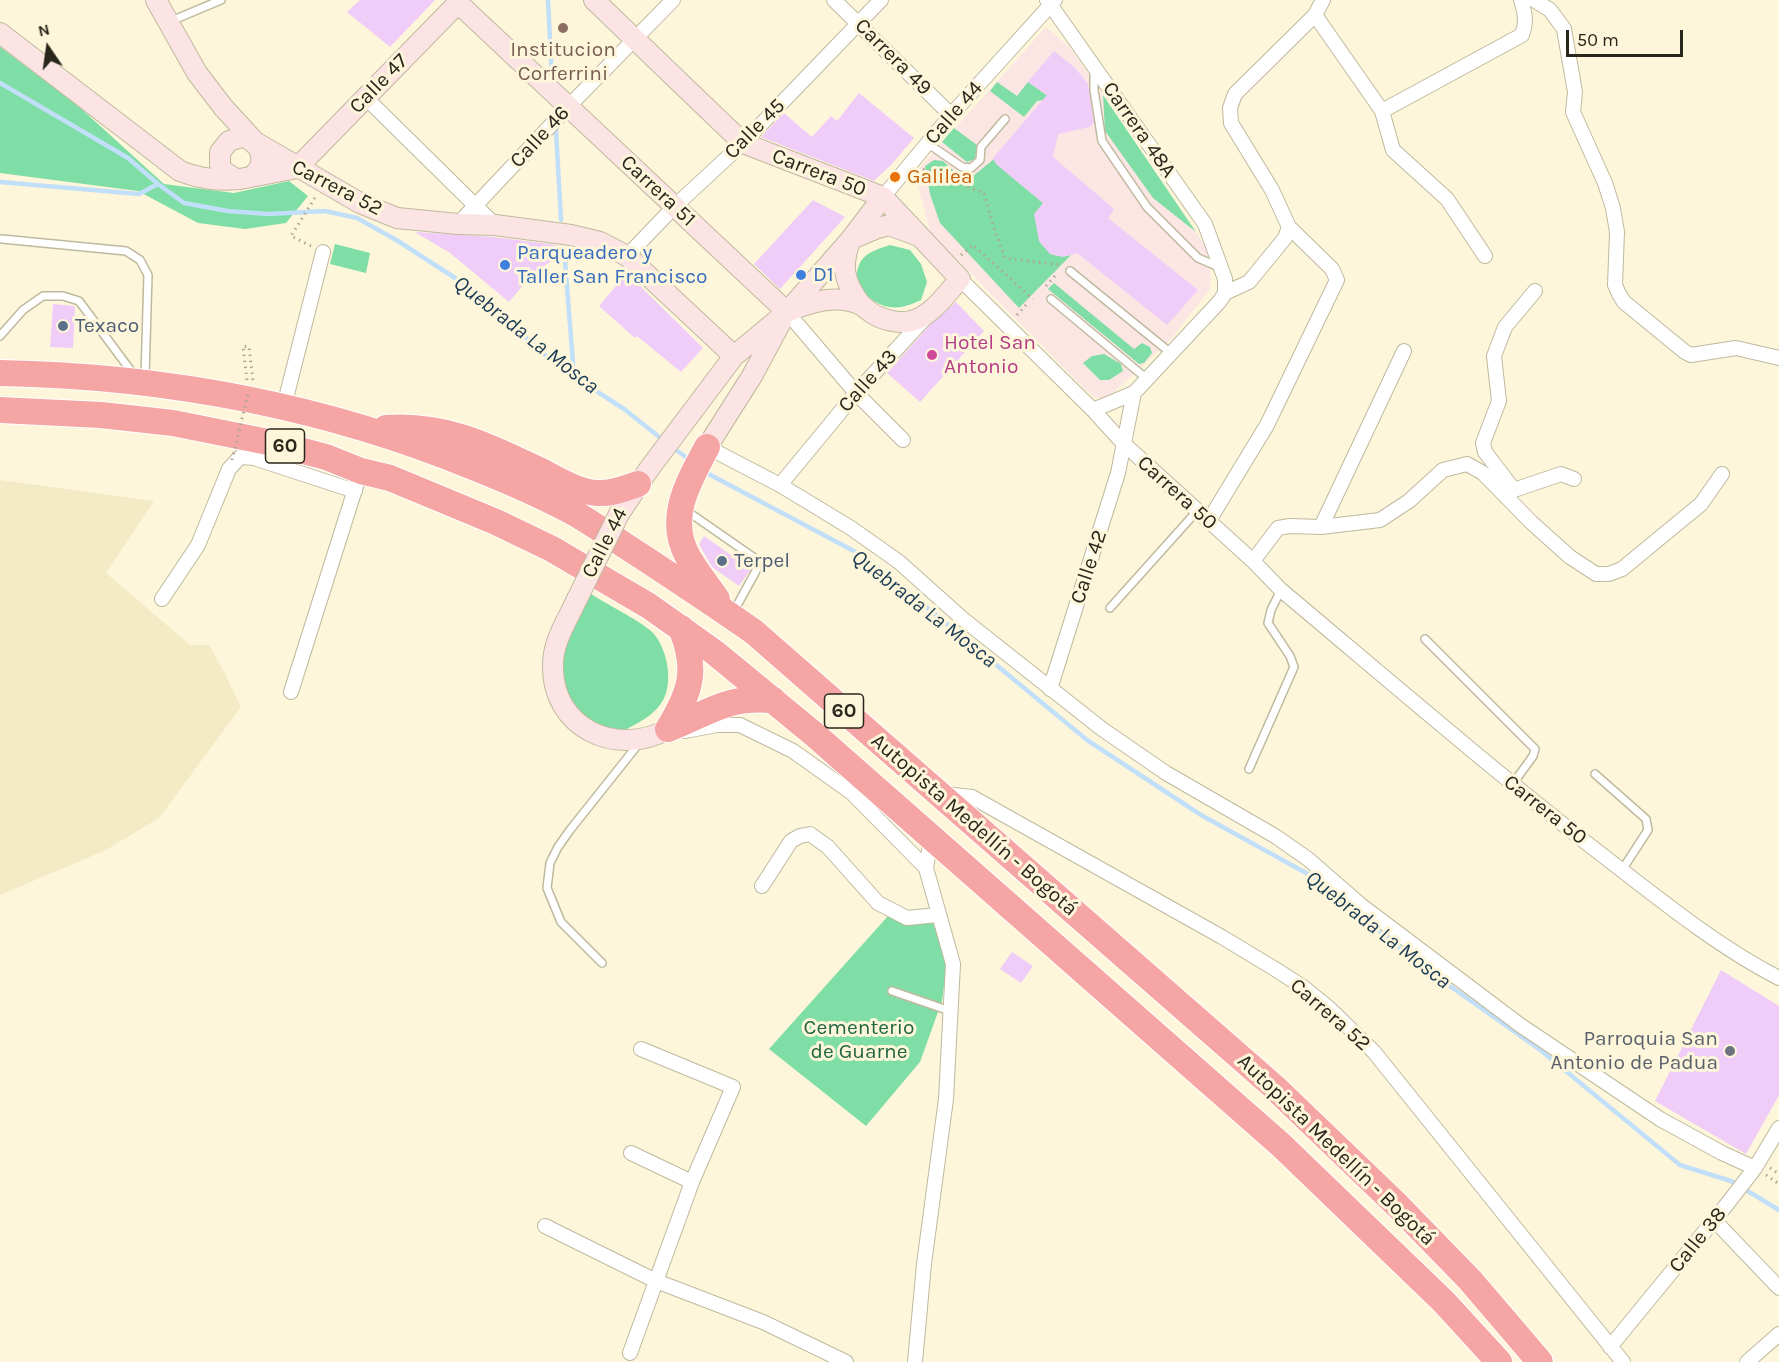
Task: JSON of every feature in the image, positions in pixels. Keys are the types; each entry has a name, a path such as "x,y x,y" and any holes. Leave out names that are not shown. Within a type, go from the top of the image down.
{"highway":[{"name":"Autopista Medellín - Bogotá","path":"0,373 95,377 284,406 402,440 455,459 577,515 754,632 1273,1086 1454,1263 1540,1362"},
{"name":"Autopista Medellín - Bogotá","path":"0,410 101,415 173,423 326,457 358,481 390,478 430,494 543,544 620,588 681,628 815,735 1281,1144 1444,1302 1499,1362"},
{"path":"366,429 430,428 458,436 491,447 586,492 609,492 643,476"},
{"path":"705,451 682,499 678,522 680,539 687,556 729,614"},
{"path":"655,735 679,712 689,685 691,656 681,628"},
{"path":"655,735 696,718 724,703 746,699 773,700"}],"street":[{"name":"Carrera 52","path":"156,0 197,73 223,107 255,142 297,168 360,203 397,218 495,225 571,235 600,242 627,256 734,356"},
{"name":"Carrera 50","path":"594,0 743,143 883,197 954,273 1093,410 1123,443 1253,561 1281,590 1512,785 1724,945 1779,978"},
{"name":"Calle 46","path":"458,224 673,0"},
{"name":"Carrera 49","path":"834,0 951,115"},
{"name":"Calle 45","path":"627,256 674,207 743,143 881,0"},
{"path":"1208,522 1267,425 1337,280 1332,269 1289,227 1272,190 1230,123 1230,108 1235,94 1315,15 1323,0"},
{"path":"1382,111 1522,35 1525,15 1521,0"},
{"path":"1534,0 1550,10 1564,29 1575,92 1574,112 1605,183 1613,208 1617,232 1615,285 1618,294 1633,309 1691,355 1736,348 1779,358"},
{"name":"Calle 47","path":"297,168 458,1"},
{"name":"Carrera 51","path":"458,1 787,312 856,393 903,440"},
{"name":"Carrera 48A","path":"1051,2 1093,67 1205,224 1225,279 1225,293"},
{"name":"Calle 44","path":"655,735 617,741 592,734 580,726 564,706 559,695 553,664 556,645 619,514 643,476 734,356 787,312 851,240 927,143 1051,2"},
{"path":"1315,15 1382,111 1393,150 1447,199 1485,256"},
{"path":"0,33 180,171 199,178 220,181 297,168"},
{"path":"365,97 495,225"},
{"path":"180,171 195,169 209,162 228,141 235,138 255,142 261,152 259,169 246,178 234,178 223,171 220,165 220,152"},
{"path":"787,312 804,304 848,300 893,321 911,321 933,309 941,283 939,264 924,241 889,225 851,240 844,255 845,273 850,290 861,305"},
{"path":"1093,410 1134,393 1172,354 1225,293 1249,282 1285,238 1289,227"},
{"path":"284,406 323,252"},
{"name":"Calle 43","path":"780,485 856,393 933,309 954,273"},
{"path":"1510,494 1485,452 1483,443 1499,401 1494,356 1505,327 1535,291"},
{"name":"Calle 44","path":"705,451 752,376 787,312"},
{"path":"1321,527 1404,351"},
{"name":"Calle 42","path":"1050,689 1114,484 1134,393"},
{"path":"705,451 780,485 851,528 899,562 964,620 1102,729 1166,773 1275,836 1308,859 1362,906 1520,1025 1660,1119 1752,1171"},
{"path":"162,599 198,544 229,469 240,457 254,458 358,481 291,692"},
{"path":"1253,561 1278,528 1321,527 1380,520 1409,501 1443,470 1467,464 1510,494 1570,558 1596,574 1609,574 1622,568 1701,504 1722,474"},
{"path":"1510,494 1561,474 1574,479"},
{"path":"655,735 717,725 740,725 783,746 852,793 926,868"},
{"name":"Carrera 52","path":"937,793 972,797 1222,937 1303,987 1330,1009 1374,1053 1623,1362"},
{"path":"762,886 791,841 810,834 828,847 878,903 907,918 938,915"},
{"path":"915,1362 924,1264 946,1099 953,964 926,868 931,838"},
{"path":"630,1353 692,1182 733,1088 641,1049"},
{"name":"Calle 38","path":"1610,1347 1724,1208 1752,1171 1779,1128"},
{"path":"631,1153 692,1182"},
{"path":"1714,1220 1779,1288"},
{"path":"545,1226 656,1281 764,1322 846,1362"},
{"path":"1746,1362 1779,1334"}],"lane":[{"path":"168,21 221,0"},
{"path":"1093,67 1102,141 1147,207 1198,258 1219,267"},
{"path":"927,143 962,167 971,168 980,160 981,147 1005,119"},
{"path":"2,239 126,251 141,260 148,275 142,383"},
{"path":"1067,268 1172,354"},
{"path":"0,336 23,310 42,296 63,296 80,301 142,383"},
{"path":"1051,299 1146,379"},
{"path":"682,499 756,560 757,569 729,614"},
{"path":"1110,608 1197,511"},
{"path":"1249,769 1294,666 1268,623 1271,610 1281,590"},
{"path":"1425,639 1535,749 1533,756 1512,785"},
{"path":"602,963 561,922 547,888 550,863 570,830 655,735"},
{"path":"1595,774 1646,819 1648,830 1622,870"},
{"path":"892,991 950,1011"}],"path":[{"path":"911,163 984,193 1005,258 1067,268"},
{"path":"316,196 291,236 323,252"},
{"path":"954,273 973,245 1033,299"},
{"path":"1046,286 1055,276"},
{"path":"1017,315 1026,305"},
{"path":"247,382 243,346 249,346 254,387"},
{"path":"232,460 248,394"}],"shaded area":[{"path":"1046,27 1071,49 1211,254 1210,289 1172,338 1109,397 1096,398 1087,391 930,232 915,173"},
{"path":"0,480 154,501 106,573 190,645 209,645 241,707 159,818 106,850 0,895"}],"green space":[{"path":"0,47 76,104 164,184 234,193 289,181 308,196 286,223 245,229 198,223 138,191 0,173"},
{"path":"997,82 1017,96 1028,82 1052,99 1037,101 1024,117 990,91"},
{"path":"1103,95 1196,232 1153,198 1105,131"},
{"path":"954,128 977,145 975,159 967,162 942,142"},
{"path":"994,159 1001,168 1043,203 1039,241 1053,254 1071,255 1019,308 940,223 930,194 925,166 934,160 943,161 956,173 973,176"},
{"path":"335,244 370,253 366,273 330,264"},
{"path":"890,245 910,250 921,264 927,282 921,300 902,307 878,303 856,284 858,268 864,257"},
{"path":"1054,283 1134,349 1142,343 1150,347 1152,353 1144,363 1139,364 1048,289"},
{"path":"1104,354 1121,364 1123,371 1109,380 1100,380 1083,363 1092,356"},
{"path":"591,594 651,631 662,646 667,664 667,690 658,708 619,733 583,722 565,698 557,673 562,640"},
{"name":"Cementerio de Guarne","path":"888,916 905,924 933,923 947,963 942,1001 920,1062 866,1126 769,1049"}],"building":[{"path":"360,0 435,0 390,47 347,12"},
{"path":"1054,51 1075,68 1088,84 1094,123 1089,127 1058,134 1053,157 1114,209 1108,218 1198,290 1167,325 1077,253 1063,257 1050,254 1039,241 1034,214 1043,203 996,164 993,158 1047,95 1028,82"},
{"path":"859,93 914,138 874,181 761,137 784,113 812,137 831,116 837,121"},
{"path":"813,200 845,217 780,289 754,264"},
{"name":"Parqueadero y Taller San Francisco","path":"415,232 494,237 556,245 557,258 534,272 509,302 450,253"},
{"path":"627,273 703,348 681,372 637,336 635,338 599,306"},
{"name":"Hotel San Antonio","path":"956,302 984,331 920,402 887,373 930,325"},
{"name":"Texaco","path":"53,304 75,306 73,348 50,347"},
{"name":"Terpel","path":"704,536 751,569 739,586 712,567 699,544"},
{"path":"1012,952 1033,966 1021,983 1000,969"},
{"name":"Parroquia San Antonio de Padua","path":"1721,970 1779,1006 1779,1095 1746,1154 1655,1101"}],"waterway":[{"path":"548,0 552,79"},
{"name":"Quebrada La Mosca","path":"0,83 128,158 184,203 228,211 268,214 325,211 357,218 398,241 469,287 559,367 624,409 663,440"},
{"path":"556,130 561,220"},
{"path":"0,182 139,194 158,184"},
{"path":"564,248 574,376"},
{"name":"Quebrada La Mosca","path":"672,447 690,460"},
{"name":"Quebrada La Mosca","path":"703,471 867,558 1087,740 1201,815 1315,878 1423,967 1539,1049 1680,1165 1731,1181 1779,1210"}],"place":[{"name":"Institucion Corferrini","path":"563,28"},
{"name":"Galilea","path":"895,177"},
{"name":"Parqueadero y Taller San Francisco","path":"505,265"},
{"name":"D1","path":"801,275"},
{"name":"Texaco","path":"63,326"},
{"name":"Hotel San Antonio","path":"932,355"},
{"name":"Terpel","path":"722,561"},
{"name":"Parroquia San Antonio de Padua","path":"1730,1051"}]}
